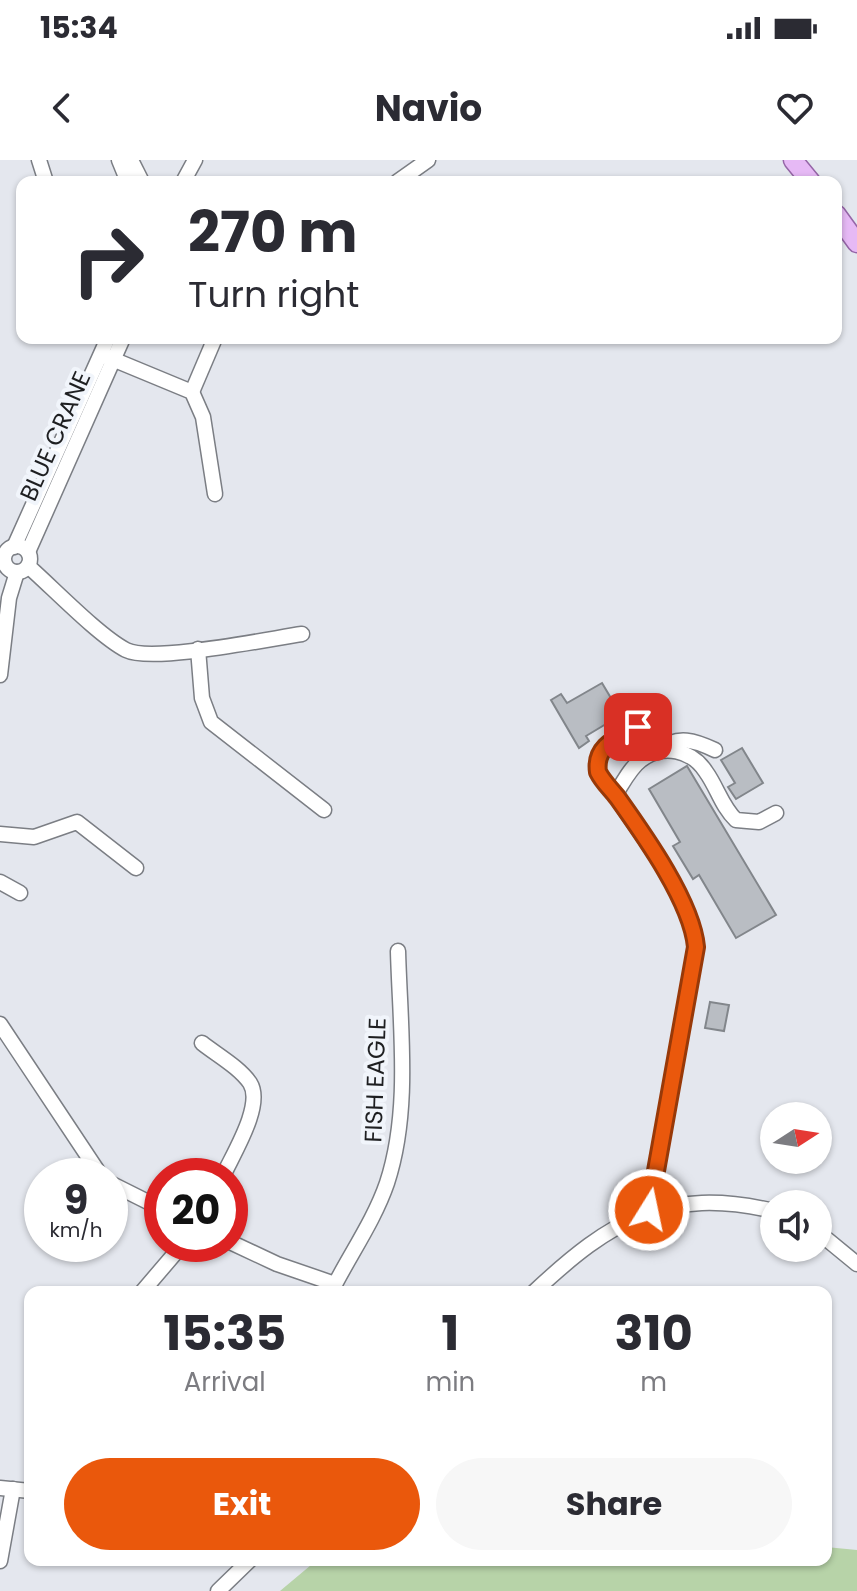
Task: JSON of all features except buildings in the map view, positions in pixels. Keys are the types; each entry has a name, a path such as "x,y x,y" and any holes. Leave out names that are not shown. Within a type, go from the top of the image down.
{"main road":[{"path":"793,160 806,176"},
{"path":"842,222 857,243"}],"street":[{"path":"405,176 428,160"},
{"name":"BLUE CRANE","path":"107,357 108,344"},
{"name":"BLUE CRANE","path":"0,675 12,560 107,357 118,344"},
{"path":"192,392 212,344"},
{"path":"107,357 192,392 203,417 215,494"},
{"path":"12,560 124,649 142,654 302,634"},
{"path":"198,649 202,698 211,722 324,810"},
{"path":"638,727 606,744 598,756 598,772 683,904 692,925 696,947 649,1210"},
{"path":"615,795 636,764 671,742 688,740 715,750"},
{"path":"659,751 682,752 695,758 736,820 759,822 776,813"},
{"path":"0,834 34,837 73,822 80,823 136,868"},
{"path":"0,882 20,893"},
{"name":"FISH EAGLE","path":"334,1286 387,1184 398,1131 401,1090 398,951"},
{"path":"0,1024 89,1158"},
{"path":"202,1043 249,1081 255,1097 249,1120 231,1158"},
{"path":"541,1286 608,1232 649,1210 706,1202 760,1209"},
{"path":"832,1243 857,1264"},
{"path":"248,1250 328,1286"},
{"path":"147,1286 168,1262"},
{"path":"0,1561 7,1488"},
{"path":"218,1591 244,1566"}],"green space":[{"path":"832,1548 857,1550 857,1591 280,1591 310,1566 832,1566"}],"route":[{"path":"638,727 606,744 598,756 598,772 683,904 692,925 696,947 649,1210"}]}
